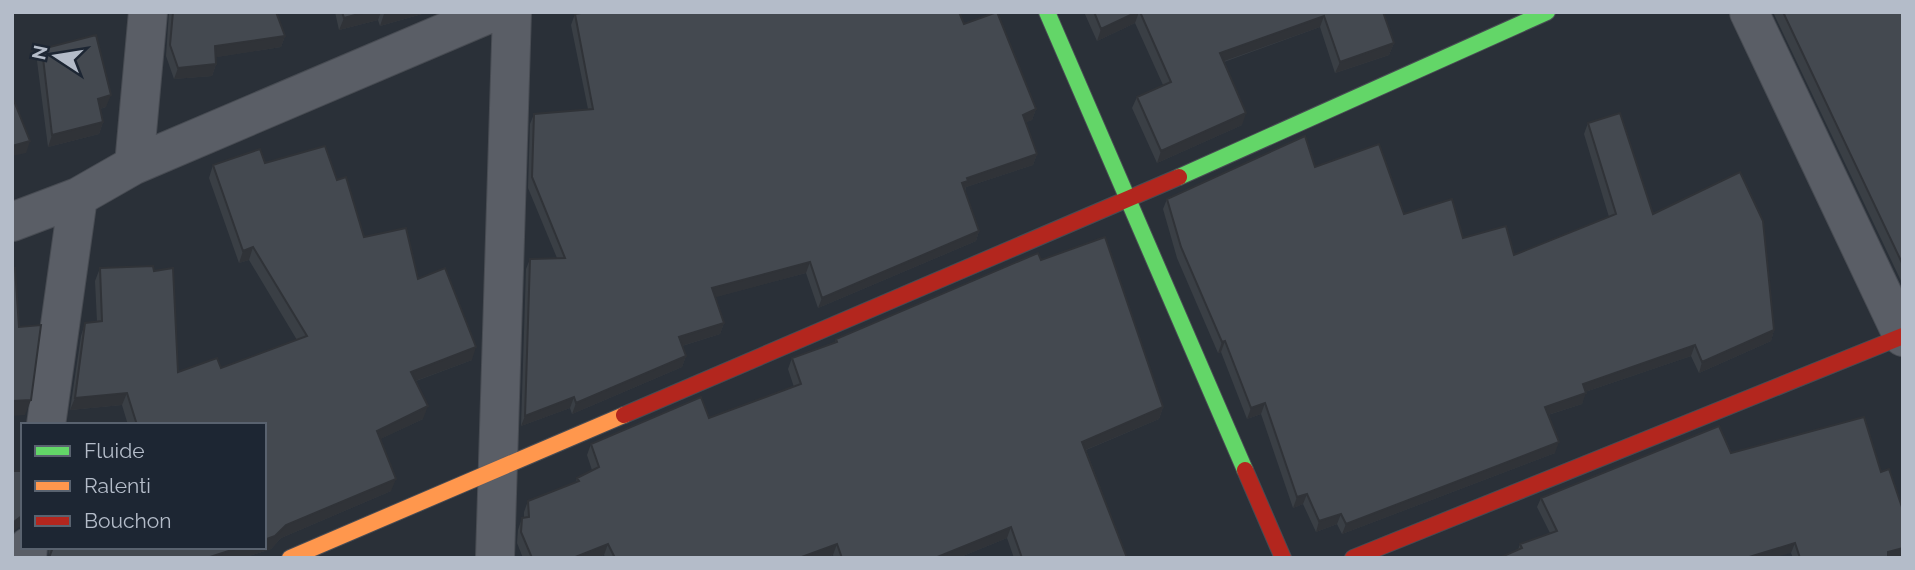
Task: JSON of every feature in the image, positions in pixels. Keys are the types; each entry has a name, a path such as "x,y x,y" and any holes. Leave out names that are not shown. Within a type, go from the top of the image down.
{"street":[{"path":"134,165 148,12"},
{"path":"12,222 78,197 134,165 493,12"},
{"path":"495,558 512,12"},
{"path":"1047,12 1283,558"},
{"path":"290,558 1128,200 1547,12"},
{"path":"1353,558 1903,336 1749,12"},
{"path":"46,423 78,197"}],"building":[{"path":"173,12 276,12 285,36 215,46 216,64 178,68 170,45"},
{"path":"342,12 366,12 344,18"},
{"path":"959,12 964,24 997,12 1036,109 1023,115 1037,154 967,178 968,181 962,183 979,231 822,298 810,262 712,288 724,323 679,337 686,356 576,403 574,397 525,416 530,259 565,258 532,177 534,114 593,109 575,14"},
{"path":"1094,12 1137,12 1101,29"},
{"path":"1140,12 1383,12 1394,43 1340,62 1324,16 1220,53 1246,113 1161,151 1137,97 1171,82"},
{"path":"1783,12 1903,12 1903,265"},
{"path":"96,35 111,95 98,99 103,122 52,135 42,49"},
{"path":"12,96 30,141 12,146"},
{"path":"1620,113 1653,214 1740,172 1763,221 1774,330 1702,362 1695,345 1583,384 1586,393 1545,407 1559,442 1346,524 1341,514 1319,521 1307,494 1297,497 1265,403 1251,408 1225,341 1222,342 1181,247 1167,199 1305,136 1315,167 1379,144 1404,214 1452,199 1463,238 1506,226 1514,255 1616,214 1588,123"},
{"path":"325,146 337,180 346,177 364,237 406,228 418,279 445,268 476,347 411,372 428,406 377,431 396,479 286,525 275,536 266,539 266,423 136,423 127,393 75,398 85,323 102,321 100,268 153,266 154,271 173,268 178,372 217,358 221,368 307,336 253,247 243,251 213,165 260,149 265,163"},
{"path":"1105,237 1163,407 1082,442 1127,558 1022,558 1011,527 935,558 842,558 837,544 799,558 615,558 608,544 573,558 532,558 521,532 522,518 529,517 528,501 579,481 577,478 599,467 591,444 701,397 709,418 801,384 792,358 837,342 836,339 1038,253 1041,260"},
{"path":"12,268 15,268 19,327 41,325 31,400 12,401"},
{"path":"1864,417 1881,472 1889,469 1903,510 1903,548 1888,552 1888,558 1800,558 1795,543 1746,558 1499,558 1522,548 1520,544 1557,531 1541,498 1719,426 1731,453"},
{"path":"12,471 21,471 21,516 15,521 12,529"},
{"path":"52,549 235,549 207,558 49,558"}],"traffic: fast":[{"path":"1047,12 1245,470"},
{"path":"1179,177 1547,12"}],"traffic: slow":[{"path":"290,558 624,415"}],"traffic: jam":[{"path":"624,415 1179,177"},
{"path":"1353,558 1903,336"},
{"path":"1245,470 1283,558"}]}
